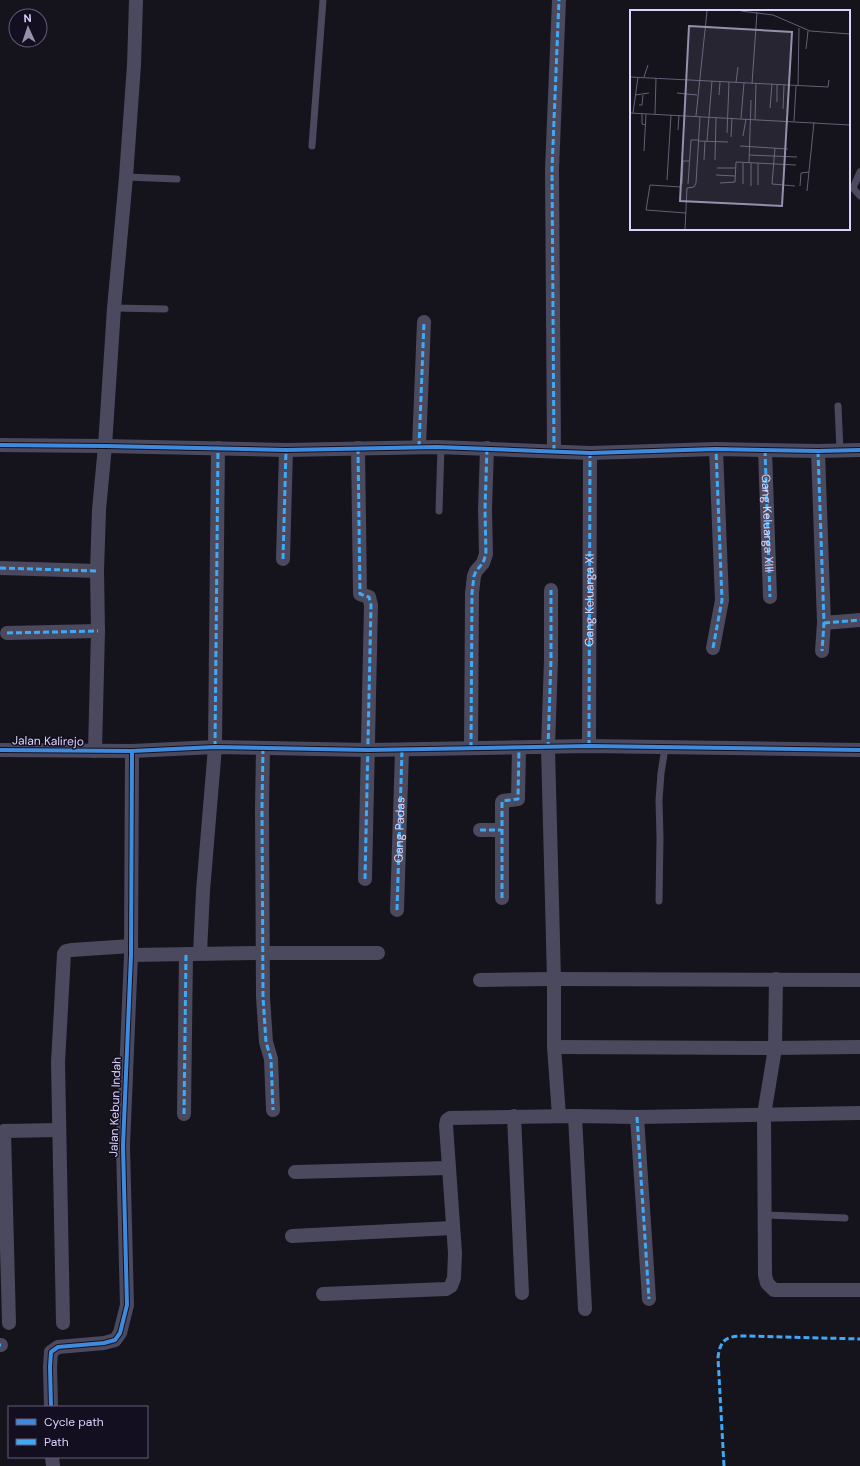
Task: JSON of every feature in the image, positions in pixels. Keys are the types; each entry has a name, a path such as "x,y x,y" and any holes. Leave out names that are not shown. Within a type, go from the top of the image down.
{"street":[{"path":"95,751 99,510 105,446 114,308 126,176 134,65 136,0"},
{"path":"554,451 552,169 559,0"},
{"path":"419,447 424,322"},
{"path":"0,445 286,450 441,447 590,453 716,449 818,451 860,450"},
{"path":"184,1114 193,953 203,891 215,747 218,448"},
{"path":"358,448 360,593 361,595 369,597 371,604 365,879"},
{"path":"471,748 472,593 474,576 476,571 484,563 486,554 485,510 487,448"},
{"path":"713,648 722,600 716,449"},
{"path":"283,559 286,450"},
{"name":"Gang Keluarga XIII","path":"765,450 770,597"},
{"path":"818,451 824,623 822,650"},
{"name":"Gang Keluarga XI","path":"590,453 590,746"},
{"path":"0,568 97,571"},
{"path":"550,590 551,659 548,748 554,979 554,1047 559,1116"},
{"path":"824,623 860,620"},
{"path":"7,633 98,631"},
{"name":"Jalan Kalirejo","path":"0,750 132,751 215,747 402,750 590,746 860,750"},
{"path":"263,748 263,996 266,1042 271,1059 272,1110"},
{"path":"502,898 502,802 518,799 519,748"},
{"name":"Gang Padas","path":"397,910 402,750"},
{"name":"Jalan Kebun Indah","path":"51,1406 51,1352 58,1347 104,1343 115,1340 120,1332 127,1305 123,1146 131,951 132,751"},
{"path":"480,830 501,830"},
{"path":"63,1323 58,1062 65,952 71,950 193,953 378,953"},
{"path":"776,979 775,1048 764,1115 766,1215 765,1276 771,1288 778,1291 860,1290"},
{"path":"480,980 860,980"},
{"path":"554,1047 860,1047"},
{"path":"323,1294 449,1288 451,1286 454,1278 455,1253 448,1168 446,1125 448,1119 514,1116 637,1117 860,1113"},
{"path":"514,1116 522,1293"},
{"path":"575,1116 585,1309"},
{"path":"637,1117 649,1299"},
{"path":"9,1323 4,1131 59,1130"},
{"path":"295,1172 448,1168"},
{"path":"292,1236 452,1228"}],"lane":[{"path":"312,146 323,0"},
{"path":"860,172 853,188 860,196"},
{"path":"126,176 176,179"},
{"path":"114,308 165,309"},
{"path":"838,406 840,450"},
{"path":"439,511 441,447"},
{"path":"659,901 659,800 665,748"},
{"path":"766,1215 845,1218"}],"marked path":[{"path":"554,451 552,169 559,0"},
{"path":"419,447 424,322"},
{"path":"215,747 218,448"},
{"path":"358,448 360,594 369,597 371,605 365,879"},
{"path":"471,748 472,593 474,576 476,571 483,563 486,554 485,510 487,448"},
{"path":"713,648 722,600 716,449"},
{"path":"283,559 286,450"},
{"path":"765,450 770,597"},
{"path":"818,451 824,623 822,651"},
{"path":"589,746 590,453"},
{"path":"0,568 97,571"},
{"path":"548,748 551,659 551,590"},
{"path":"824,623 860,620"},
{"path":"7,633 98,631"},
{"path":"263,748 263,997 266,1042 271,1059 273,1110"},
{"path":"502,898 502,802 518,799 519,748"},
{"path":"397,910 402,750"},
{"path":"480,830 501,830"},
{"path":"184,1114 186,954"},
{"path":"637,1117 649,1299"},
{"path":"724,1466 718,1358 721,1346 726,1339 735,1336 860,1339"}],"cycle path":[{"path":"0,445 286,450 437,447 590,453 716,449 818,451 860,450"},
{"path":"0,750 132,751 215,747 368,750 589,746 860,750"},
{"path":"51,1406 51,1352 58,1347 104,1343 115,1340 120,1333 127,1305 123,1146 131,955 132,751"}]}
